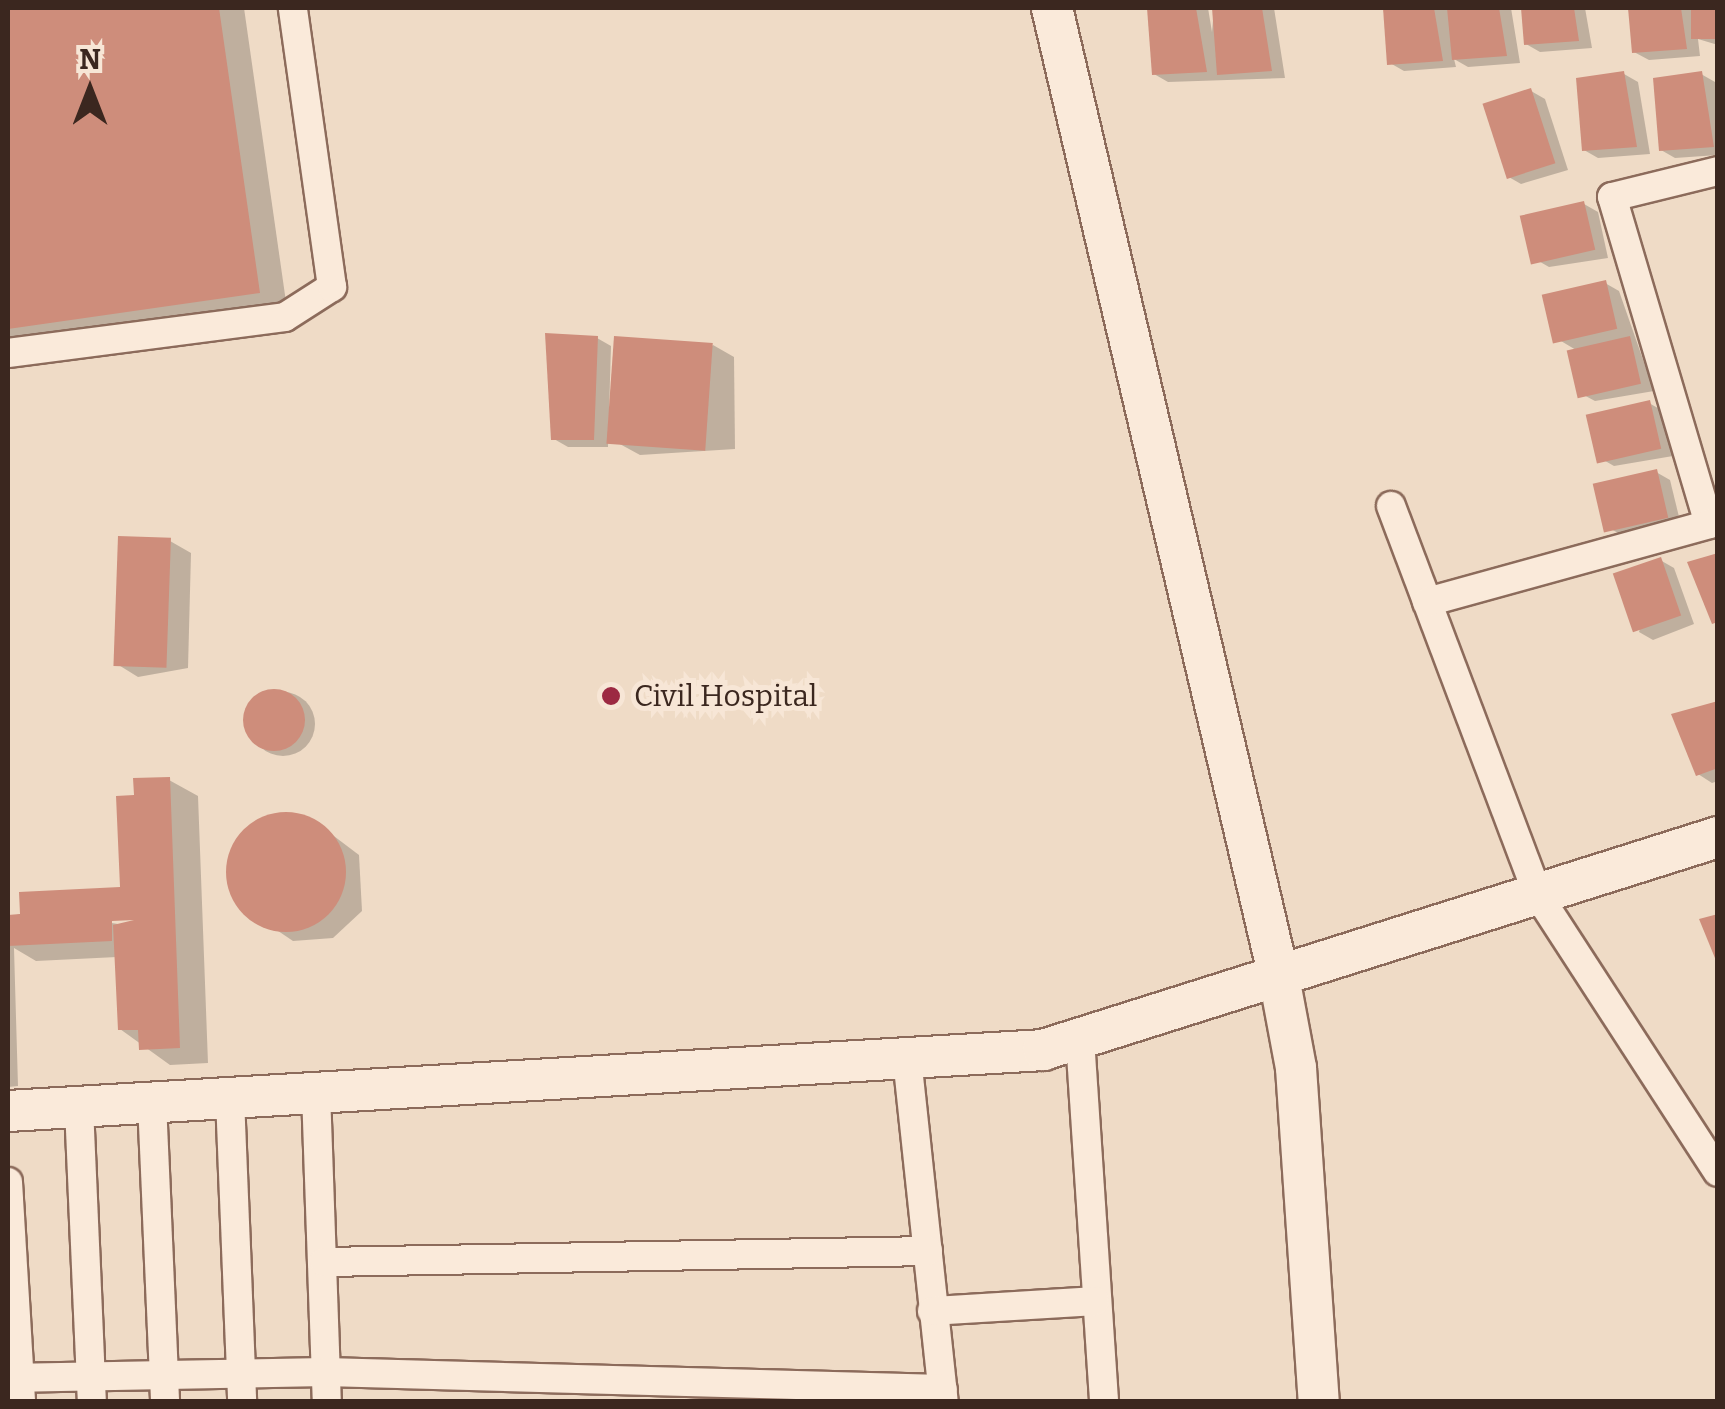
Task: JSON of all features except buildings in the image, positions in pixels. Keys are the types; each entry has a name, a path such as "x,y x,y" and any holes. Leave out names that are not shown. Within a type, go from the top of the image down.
{"street":[{"path":"8,353 285,317 332,287 293,8"},
{"path":"1052,8 1280,977 1296,1068 1319,1402"},
{"path":"1428,602 1713,523 1612,197 1718,171"},
{"path":"1391,506 1538,894 1707,1135 1718,1172"},
{"path":"8,1110 1043,1050 1718,838"},
{"path":"1080,1039 1104,1402"},
{"path":"8,1182 16,1385 91,1389 241,1387 326,1372 943,1395 907,1058"},
{"path":"316,1092 327,1402"},
{"path":"230,1098 241,1387"},
{"path":"152,1102 165,1388"},
{"path":"79,1107 91,1389"},
{"path":"324,1262 928,1251"},
{"path":"932,1311 1095,1301"}],"place":[{"name":"Civil Hospital","path":"611,696"}]}
